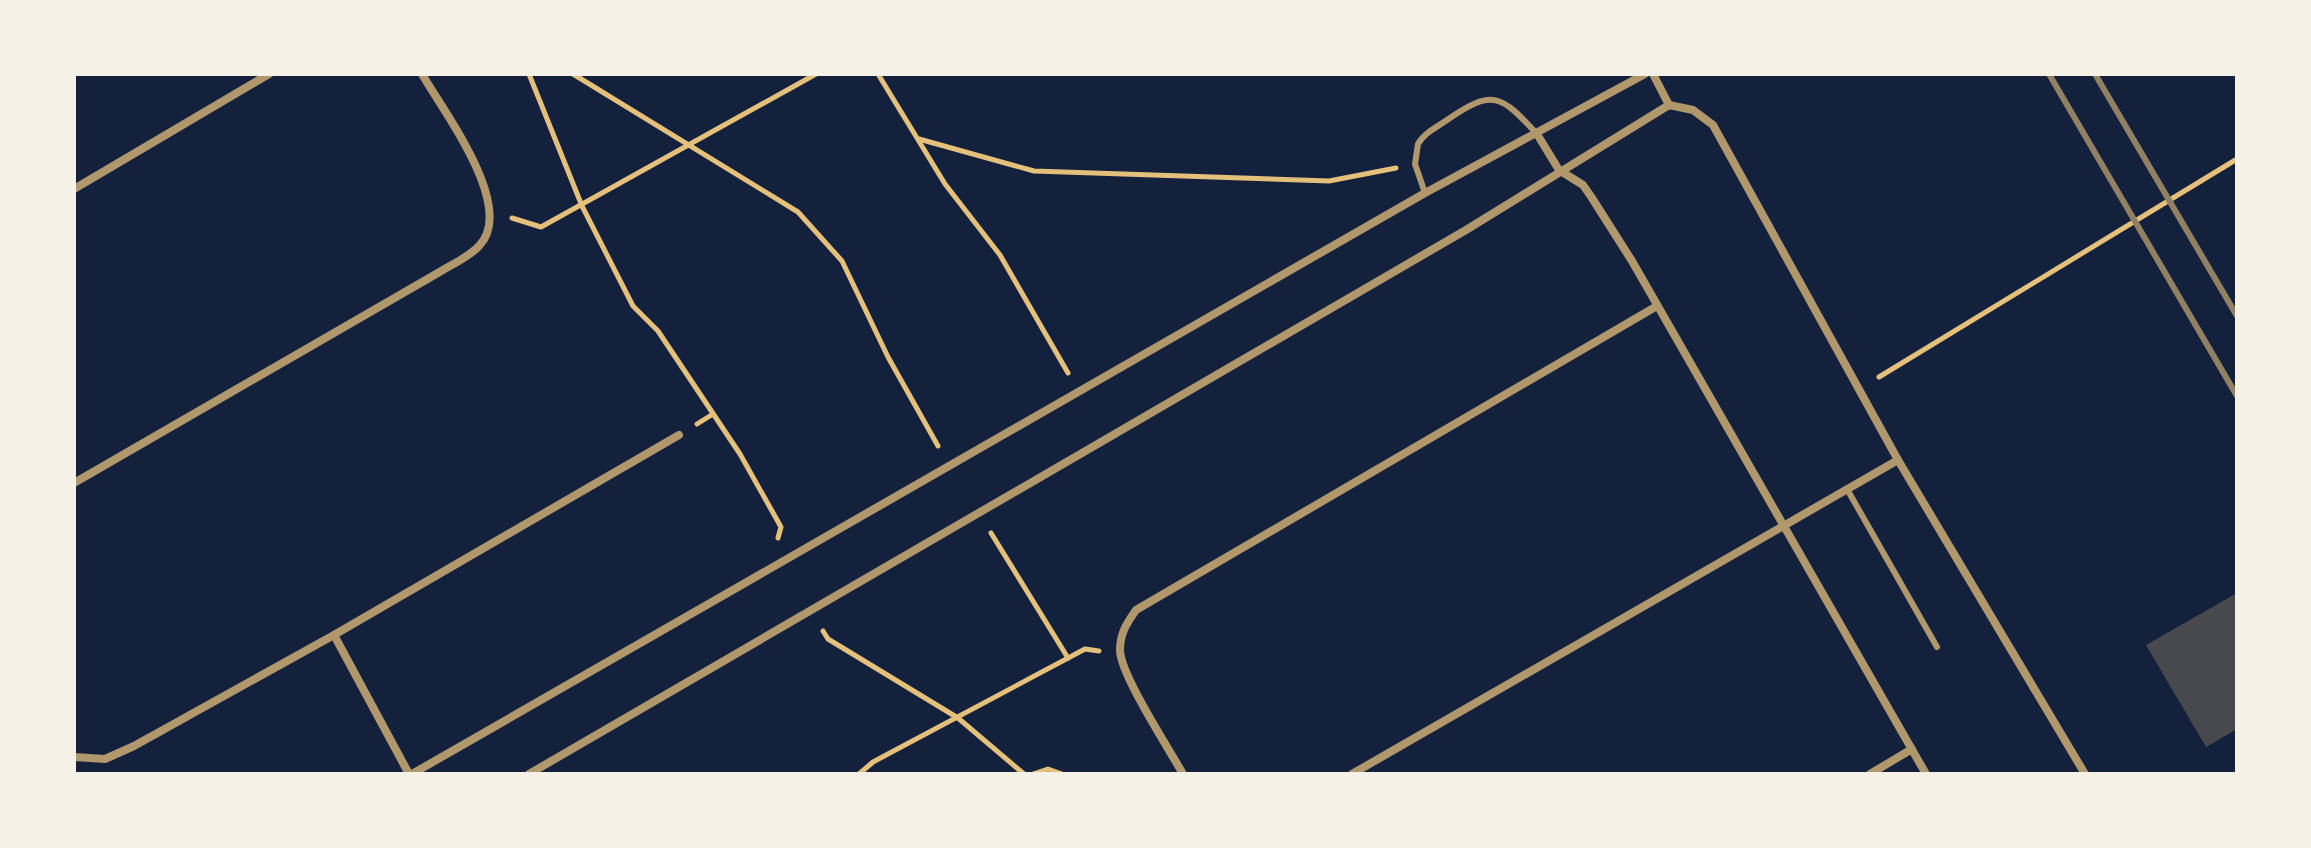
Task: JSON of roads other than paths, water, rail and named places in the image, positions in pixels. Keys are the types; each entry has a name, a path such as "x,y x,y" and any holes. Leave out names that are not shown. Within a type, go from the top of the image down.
{"street":[{"path":"74,189 269,74"},
{"path":"74,483 443,270 481,244 492,213 485,185 422,74"},
{"path":"334,635 410,774 1425,193 1645,74"},
{"path":"1653,74 1669,105"},
{"path":"529,774 1466,230 1669,105 1693,110 1713,125 1898,460 2085,774"},
{"path":"1537,134 1559,170 1583,185 1592,198 1784,523 1926,774"},
{"path":"1183,774 1120,653 1124,627 1136,610 1657,306"},
{"path":"74,757 105,759 134,746 334,635 679,435"},
{"path":"1352,774 1898,460"},
{"path":"1870,774 1912,749"}],"lane":[{"path":"1425,193 1415,164 1422,137 1473,102 1491,97 1507,102 1537,134"},
{"path":"1847,489 1937,647"}],"railway":[{"path":"2049,74 2237,396"},
{"path":"2095,74 2237,316"}]}
